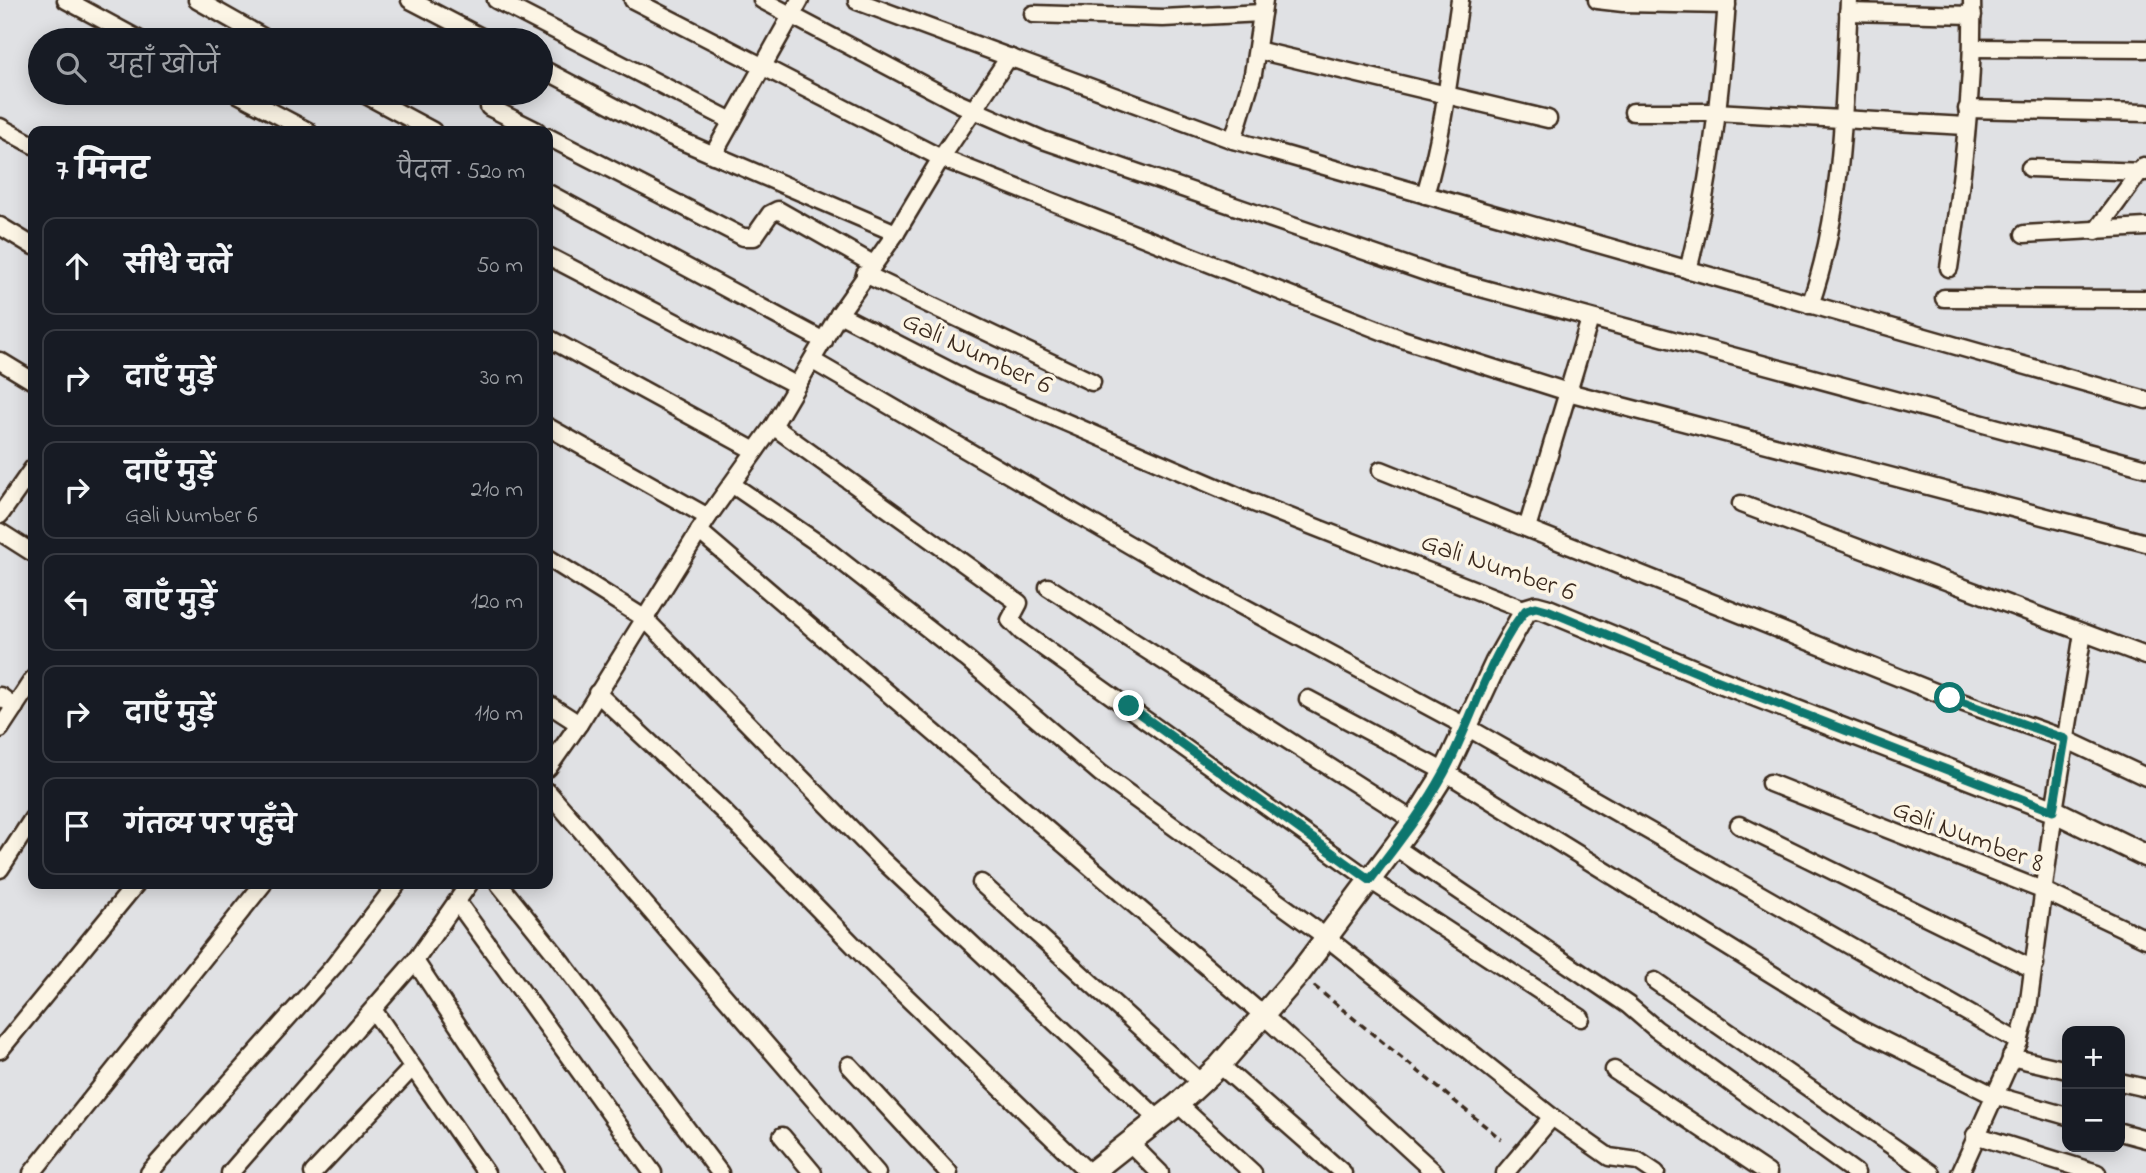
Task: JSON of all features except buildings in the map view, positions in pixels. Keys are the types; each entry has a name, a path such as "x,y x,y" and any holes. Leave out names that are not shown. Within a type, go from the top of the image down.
{"street":[{"path":"66,0 118,28"},
{"path":"197,0 247,28"},
{"path":"410,0 464,28"},
{"path":"496,0 551,28"},
{"path":"633,0 941,158 1402,339 1568,392 2146,543"},
{"path":"762,0 974,110 1043,140 1440,277 2146,468"},
{"path":"712,155 800,0"},
{"path":"1425,195 1447,96 1460,0"},
{"path":"1597,0 1623,4 1727,2 1700,225 1688,270"},
{"path":"857,1 1233,140 2146,400"},
{"path":"1810,305 1827,244 1843,118 1848,6 1973,8 1973,48 1967,117 1949,268"},
{"path":"1032,14 1174,18 1263,7 1257,50 1233,140"},
{"path":"553,29 732,121"},
{"path":"1973,48 2146,49"},
{"path":"1257,50 1548,119"},
{"path":"553,761 579,724 703,524 773,426 839,314 896,233 941,158 1009,57"},
{"path":"553,74 712,155 896,233"},
{"path":"259,105 299,126"},
{"path":"384,105 424,126"},
{"path":"489,107 527,126"},
{"path":"1633,112 1843,118 2146,113"},
{"path":"0,127 28,142"},
{"path":"553,140 743,237 754,237 770,214 778,210 869,269 1092,382"},
{"path":"2030,168 2144,169"},
{"path":"2096,231 2144,169"},
{"path":"553,196 824,341"},
{"path":"0,226 28,243"},
{"path":"2024,234 2146,227"},
{"path":"553,259 796,385"},
{"path":"1944,298 2146,299"},
{"name":"Gali Number 6","path":"839,314 972,382 1254,503 1526,610 1536,607 1547,610 1716,680 2053,811 2146,856"},
{"path":"1527,528 1590,319"},
{"path":"553,341 755,450"},
{"path":"0,361 28,378"},
{"path":"813,361 1147,555 1465,726 2019,1042"},
{"path":"773,426 1019,603 1010,620 1022,632 1370,880 1581,1018"},
{"path":"553,430 703,524 1264,1016 1436,1173"},
{"path":"1381,470 1950,698 2065,739 2146,777"},
{"path":"0,515 28,475"},
{"path":"733,485 822,546 1100,773 1326,937 1552,1117 1609,1157 1638,1161 1656,1173"},
{"path":"1741,504 2146,656"},
{"path":"0,532 28,550"},
{"path":"553,561 644,618 878,856 1158,1119"},
{"path":"1048,587 1415,821"},
{"path":"597,693 723,811 863,955 1090,1173 1178,1104 1220,1065 1299,974 1415,821 1445,772 1519,618 1526,610"},
{"path":"1960,1173 2019,1042 2035,964 2053,811 2082,633"},
{"path":"0,729 28,686"},
{"path":"0,696 15,706"},
{"path":"1308,699 1445,772 1862,1030 1993,1095 2062,1115"},
{"path":"553,707 579,724"},
{"name":"Gali Number 8","path":"1770,783 2042,890 2146,939"},
{"path":"553,798 877,1173"},
{"path":"1739,825 2027,965 2035,964"},
{"path":"0,869 28,826"},
{"path":"1395,847 1628,1006 1856,1173"},
{"path":"981,883 1201,1083"},
{"path":"0,1050 132,889"},
{"path":"32,1173 259,889"},
{"path":"149,1173 333,967 393,889"},
{"path":"230,1173 374,1011 415,961 465,889"},
{"path":"503,889 557,956 720,1173"},
{"path":"457,904 653,1173"},
{"path":"415,961 556,1173"},
{"path":"1655,981 1931,1173"},
{"path":"374,1011 486,1173"},
{"path":"2011,1057 2062,1069"},
{"path":"849,1065 949,1173"},
{"path":"1220,1065 1343,1173"},
{"path":"313,1173 412,1068"},
{"path":"1614,1070 1768,1173"},
{"path":"2125,1083 2146,1088"},
{"path":"1178,1104 1253,1173"},
{"path":"1505,1173 1552,1117"},
{"path":"2125,1133 2146,1139"},
{"path":"1975,1135 2097,1173"},
{"path":"782,1136 813,1173"},
{"path":"1130,1143 1160,1173"}],"path":[{"path":"1299,974 1501,1139"}],"route":[{"path":"1129,706 1370,880 1415,821 1445,772 1496,663 1519,618 1526,610 1536,607 1547,610 1716,680 2053,811 2065,739 1950,698"}]}
